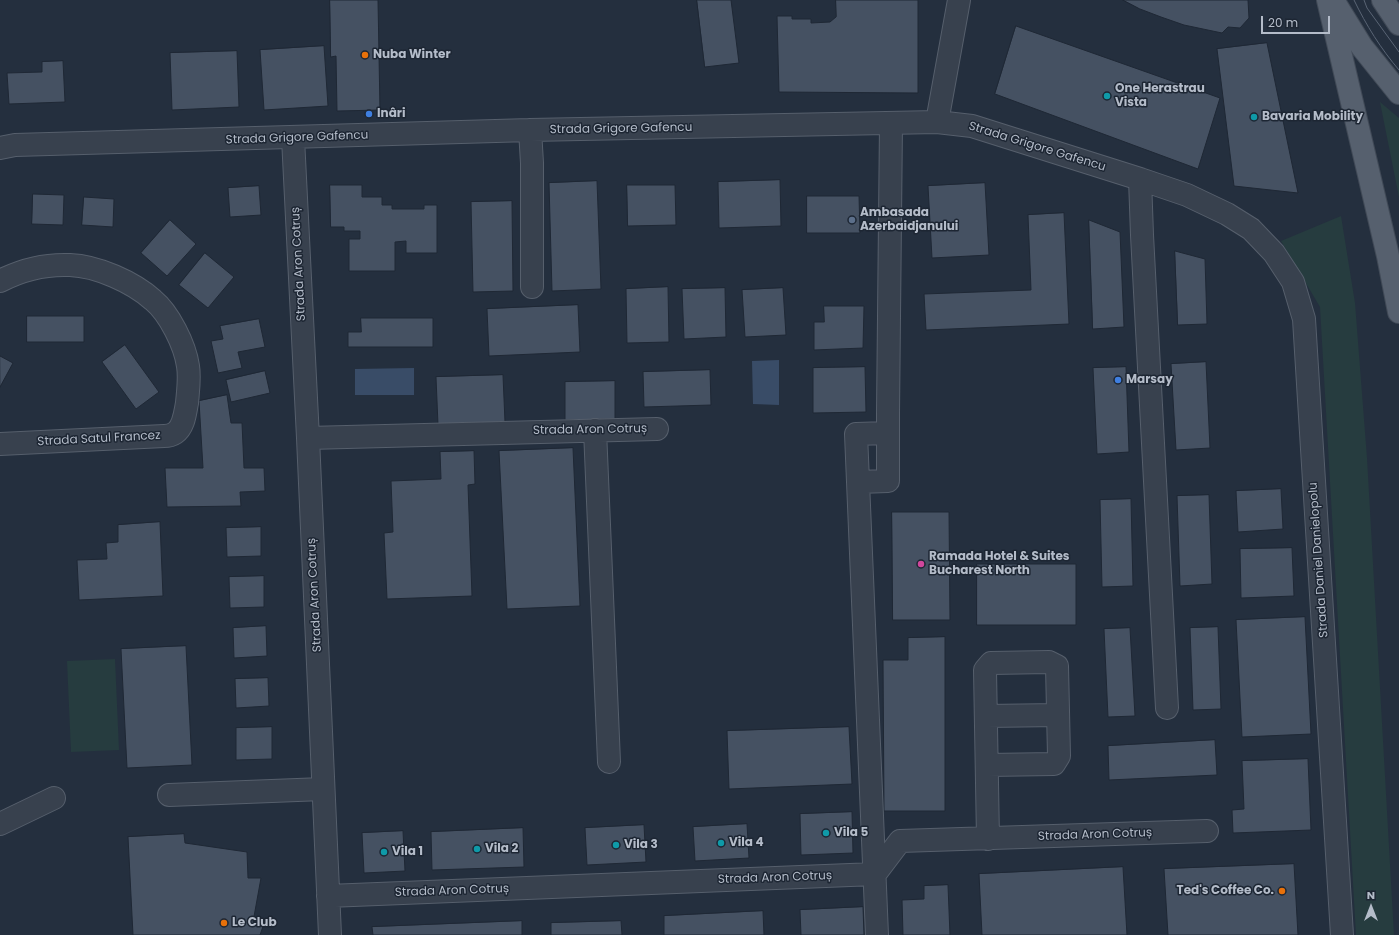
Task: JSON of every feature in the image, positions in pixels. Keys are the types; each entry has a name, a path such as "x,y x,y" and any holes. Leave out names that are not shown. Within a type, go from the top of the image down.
{"main road":[{"path":"1328,0 1388,256 1399,312"},
{"path":"1334,0 1362,47 1374,64 1399,93"},
{"path":"1383,0 1399,24"}],"street":[{"path":"937,122 959,0"},
{"name":"Strada Grigore Gafencu","path":"0,148 15,145 530,130 937,122 972,126 1140,179 1187,195 1227,214"},
{"path":"858,482 888,481 891,123"},
{"path":"530,130 532,163 532,287"},
{"name":"Strada Aron Cotruș","path":"293,138 330,935"},
{"path":"1140,179 1167,708"},
{"name":"Strada Daniel Danielopolu","path":"1227,214 1251,230 1274,252 1293,282 1304,319 1342,935"},
{"name":"Strada Satul Francez","path":"0,281 12,274 42,266 71,265 102,271 129,282 154,300 171,321 182,342 188,366 188,390 185,413 182,425 175,434 164,436 0,444"},
{"name":"Strada Aron Cotruș","path":"308,438 657,429"},
{"path":"594,430 609,762"},
{"path":"877,935 876,874 858,482 849,435 888,433"},
{"path":"987,765 1054,764 1059,756 1057,666 1049,662 991,663 985,670 988,839"},
{"path":"986,716 1058,715"},
{"path":"169,795 323,789"},
{"path":"0,824 54,798"},
{"name":"Strada Aron Cotruș","path":"328,896 876,874 900,841 1207,831"}],"green space":[{"path":"1380,102 1399,118 1399,197"},
{"path":"1341,216 1355,303 1367,458 1394,935 1356,935 1320,307 1281,241"},
{"path":"115,659 119,750 71,752 67,661"}],"water":[{"path":"779,360 779,405 753,404 752,361"},
{"path":"414,368 414,395 355,395 355,369"}],"building":[{"path":"330,0 378,0 380,110 337,111 336,56 331,57"},
{"path":"697,0 731,0 739,63 705,67"},
{"path":"836,0 918,0 918,93 779,92 777,16 792,16 792,19 811,19 811,23 830,22 836,17"},
{"path":"1123,0 1248,0 1249,18 1240,28 1228,27 1222,33 1184,25 1140,9"},
{"name":"One Herastrau Vista","path":"1016,26 1220,98 1198,169 995,94"},
{"name":"Bavaria Mobility","path":"1267,43 1298,193 1234,186 1217,49"},
{"path":"324,46 328,106 264,110 260,50"},
{"path":"237,51 239,107 172,110 170,53"},
{"path":"63,61 65,102 9,104 7,73 42,72 42,62"},
{"path":"780,180 781,226 719,228 718,182"},
{"path":"597,181 601,289 552,291 549,183"},
{"path":"985,183 989,255 932,258 928,186"},
{"path":"330,185 362,185 362,197 382,197 382,205 392,205 392,209 424,209 424,205 437,205 437,253 406,253 406,241 395,242 395,271 349,271 349,239 360,239 360,231 344,231 344,227 331,227"},
{"path":"627,185 675,185 676,225 628,226"},
{"path":"259,186 261,215 230,217 228,188"},
{"path":"33,194 64,195 63,225 32,224"},
{"path":"807,196 859,196 860,233 807,233"},
{"path":"84,197 114,199 113,227 82,225"},
{"path":"512,201 513,291 473,292 471,202"},
{"path":"1064,213 1069,324 926,330 924,294 1031,290 1028,215"},
{"path":"170,220 196,244 167,276 141,253"},
{"path":"1089,220 1120,232 1124,327 1093,329"},
{"path":"1175,251 1205,259 1207,324 1178,325"},
{"path":"205,253 234,277 208,308 179,285"},
{"path":"668,287 669,342 627,343 626,289"},
{"path":"725,288 726,337 684,339 682,289"},
{"path":"783,288 786,335 745,337 742,290"},
{"path":"578,305 580,352 489,356 487,309"},
{"path":"824,306 864,306 863,348 814,350 814,322 824,322"},
{"path":"27,316 84,316 84,342 27,342"},
{"path":"361,318 433,318 433,347 348,347 348,332 361,332"},
{"path":"259,319 265,347 238,352 242,368 218,373 211,341 223,339 220,326"},
{"path":"125,345 159,392 136,409 102,362"},
{"path":"0,356 13,363 0,387"},
{"path":"1206,362 1210,448 1176,450 1171,364"},
{"path":"865,367 866,412 813,413 813,368"},
{"path":"1126,367 1129,452 1097,454 1093,368"},
{"path":"710,370 711,405 644,407 643,372"},
{"path":"265,371 270,393 231,402 226,380"},
{"path":"503,375 505,422 438,425 436,377"},
{"path":"615,381 615,419 565,420 565,382"},
{"path":"227,395 231,423 242,423 244,468 264,468 265,491 240,492 241,506 167,507 165,468 203,468 199,401"},
{"path":"573,448 580,606 507,609 499,451"},
{"path":"474,451 475,484 468,485 472,596 387,599 384,533 393,532 391,481 441,479 440,452"},
{"path":"1281,489 1283,529 1238,532 1236,491"},
{"path":"1209,495 1212,584 1180,586 1177,496"},
{"path":"1131,499 1133,586 1102,587 1100,500"},
{"path":"892,512 949,512 950,620 893,620"},
{"path":"160,522 163,596 79,600 77,560 107,559 106,543 118,542 118,525"},
{"path":"261,527 261,556 227,557 226,528"},
{"path":"1292,548 1294,596 1241,598 1240,549"},
{"path":"977,564 1076,564 1076,625 977,625"},
{"path":"264,576 264,607 230,608 229,577"},
{"path":"1305,617 1311,734 1242,737 1236,620"},
{"path":"266,626 267,656 234,658 233,628"},
{"path":"1218,627 1221,709 1193,710 1190,628"},
{"path":"1130,628 1135,716 1108,717 1104,629"},
{"path":"945,637 945,811 884,811 883,660 908,660 908,638"},
{"path":"186,646 192,765 127,768 121,649"},
{"path":"268,678 269,706 236,708 235,679"},
{"path":"272,727 272,759 236,760 236,728"},
{"path":"849,727 852,784 729,789 727,731"},
{"path":"1215,740 1217,775 1109,780 1108,746"},
{"path":"1308,759 1311,830 1233,833 1232,810 1244,809 1242,761"},
{"name":"Vila 5","path":"852,812 853,853 801,855 800,814"},
{"name":"Vila 4","path":"747,824 749,858 695,861 693,827"},
{"name":"Vila 3","path":"644,825 646,862 587,865 585,828"},
{"name":"Vila 2","path":"523,828 524,867 432,870 431,832"},
{"name":"Vila 1","path":"403,831 405,871 364,873 362,833"},
{"path":"184,834 185,843 247,852 248,878 261,878 253,922 265,921 260,935 133,935 128,837"},
{"path":"1294,864 1298,935 1168,935 1164,869"},
{"path":"1123,867 1127,935 982,935 979,874"},
{"path":"948,885 950,935 903,935 902,900 924,899 924,886"},
{"path":"863,907 864,935 801,935 800,910"},
{"path":"763,911 764,935 664,935 664,916"},
{"path":"522,921 522,935 373,935 372,927"},
{"path":"621,921 622,935 551,935 551,923"}],"tram line":[{"path":"1354,0 1374,36 1399,70"},
{"path":"1364,0 1367,8 1399,52"}],"place":[{"name":"Nuba Winter","path":"365,55"},
{"name":"One Herastrau Vista","path":"1107,96"},
{"name":"Inâri","path":"369,114"},
{"name":"Bavaria Mobility","path":"1254,117"},
{"name":"Ambasada Azerbaidjanului","path":"852,220"},
{"name":"Marsay","path":"1118,380"},
{"name":"Ramada Hotel & Suites Bucharest North","path":"921,564"},
{"name":"Vila 5","path":"826,833"},
{"name":"Vila 4","path":"721,843"},
{"name":"Vila 3","path":"616,845"},
{"name":"Vila 2","path":"477,849"},
{"name":"Vila 1","path":"384,852"},
{"name":"Ted's Coffee Co.","path":"1282,891"},
{"name":"Le Club","path":"224,923"}]}
